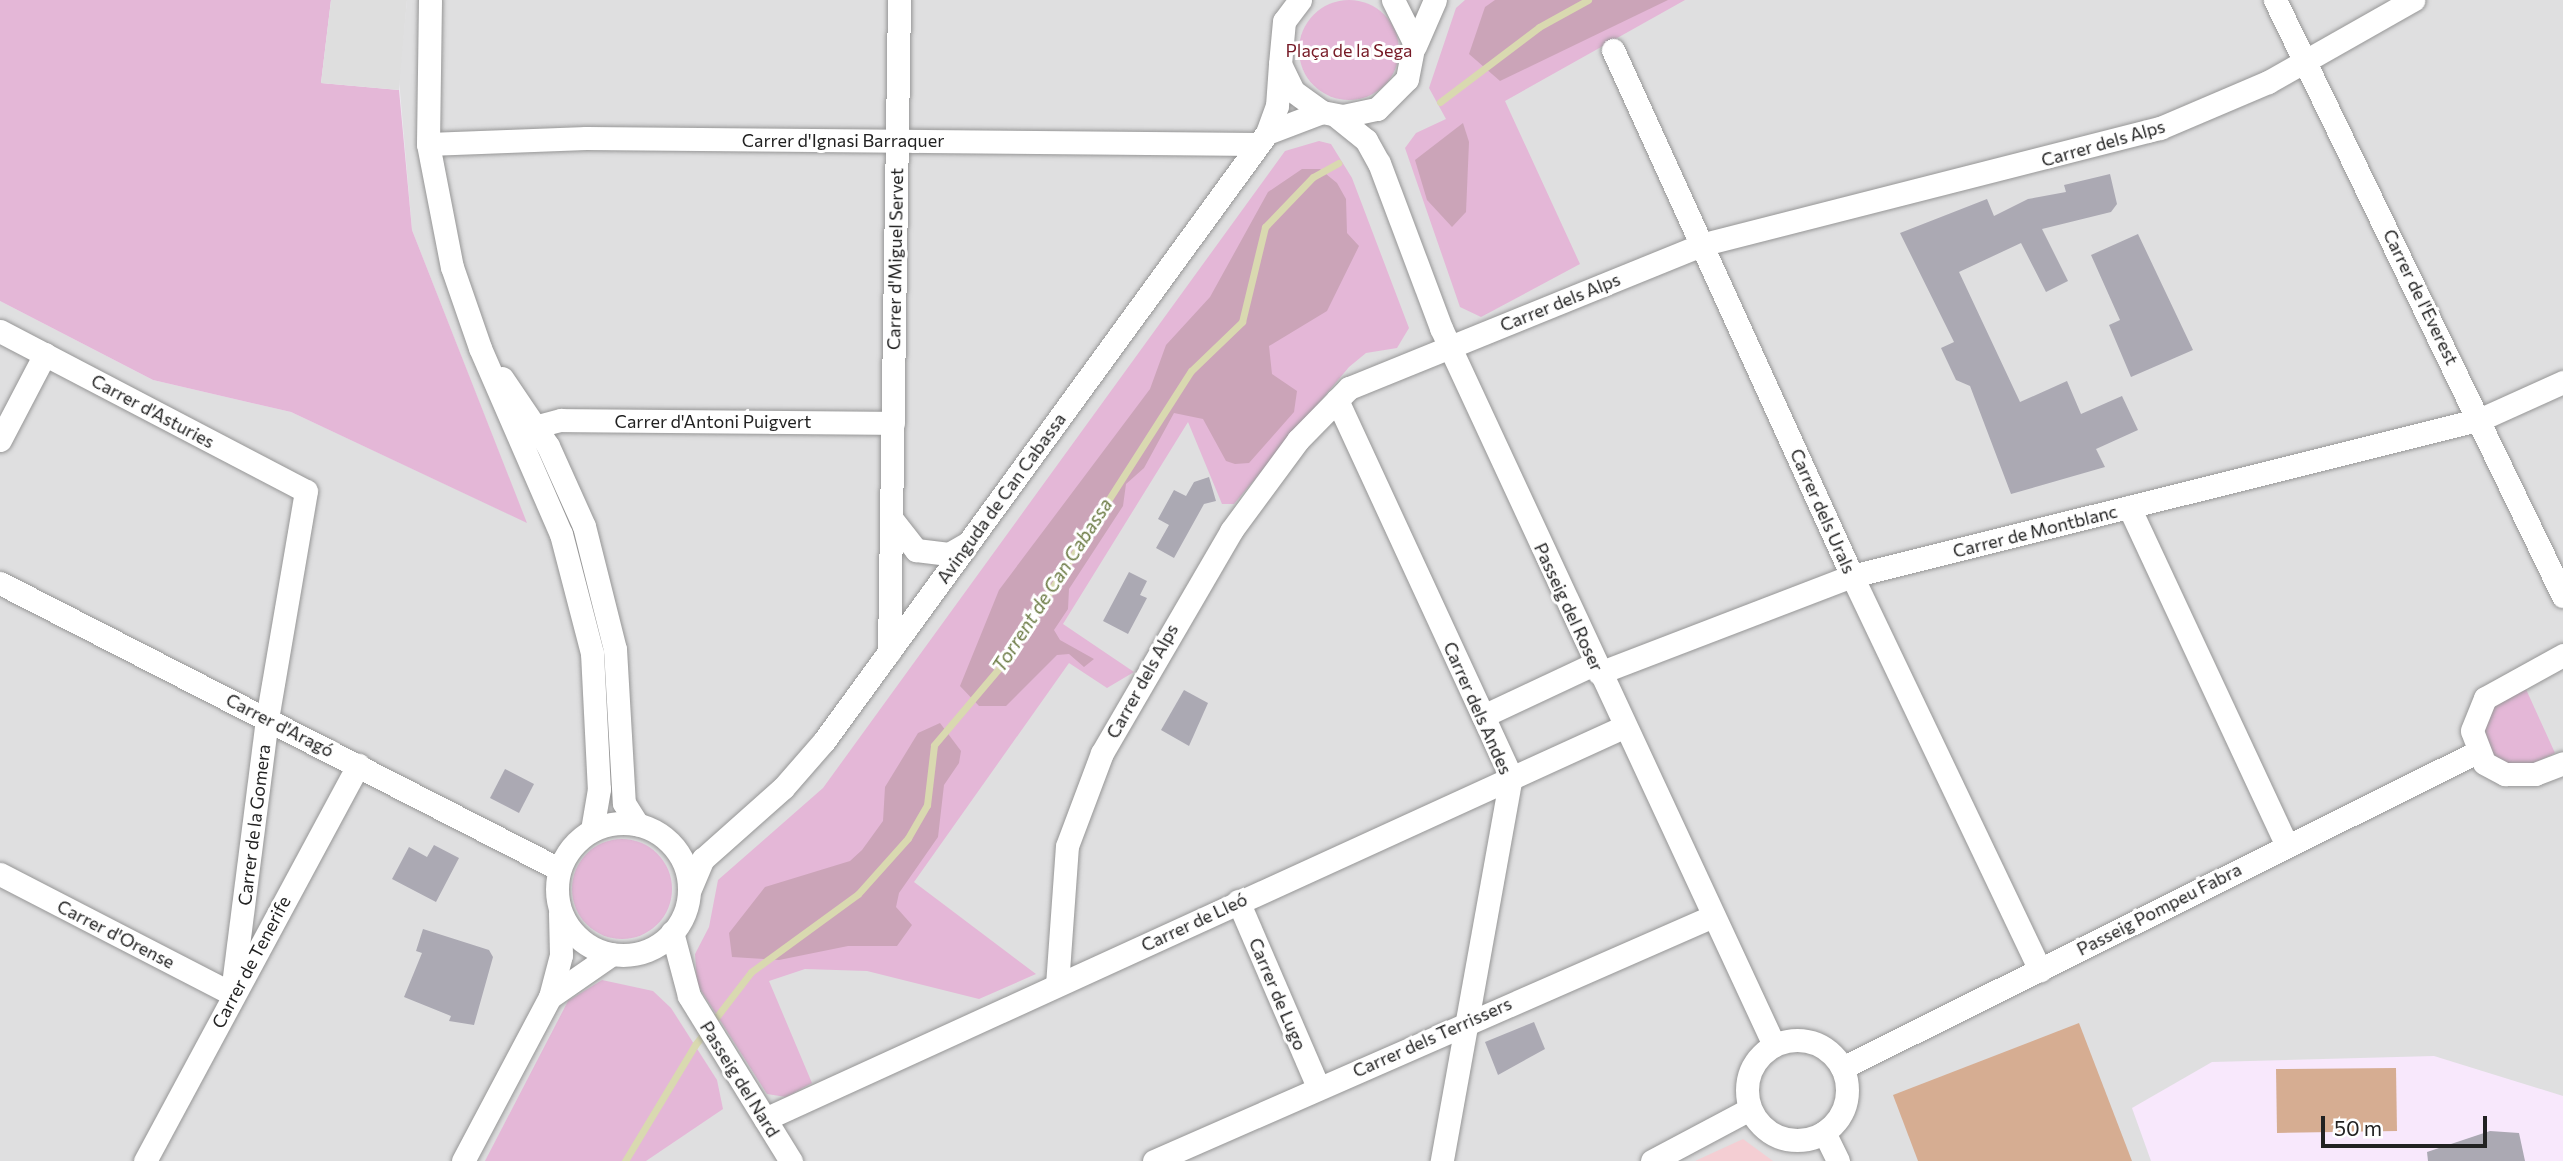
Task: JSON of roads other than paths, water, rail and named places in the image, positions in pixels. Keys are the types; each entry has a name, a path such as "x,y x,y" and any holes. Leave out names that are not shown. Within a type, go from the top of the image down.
{"street":[{"path":"429,0 428,144 453,267 480,348 562,534 578,588 598,706 599,789 592,831"},
{"name":"Carrer d'Miguel Servet","path":"889,652 900,0"},
{"path":"1299,0 1284,21 1280,64 1293,91 1328,113"},
{"path":"1394,0 1408,20 1413,55"},
{"path":"1262,139 1328,113 1363,114 1384,104 1407,79 1413,55 1435,0"},
{"name":"Carrer de l'Everest","path":"2275,0 2481,419 2563,596"},
{"name":"Carrer dels Alps","path":"1057,985 1067,846 1102,753 1231,531 1298,440 1349,388 1704,244 2160,128 2306,61 2413,0"},
{"name":"Carrer dels Urals","path":"1613,50 1704,244 1852,576 2040,970"},
{"name":"Avinguda de Can Cabassa","path":"690,889 695,871 716,847 783,788 889,652 1262,139 1277,106 1280,64"},
{"name":"Passeig del Roser","path":"1379,163 1384,104"},
{"name":"Passeig del Roser","path":"1328,113 1366,140 1379,163 1450,346 1711,917 1774,1045"},
{"name":"Carrer d'Ignasi Barraquer","path":"428,144 586,138 1262,139"},
{"name":"Carrer d'Asturies","path":"0,331 306,491"},
{"path":"480,348 534,427 584,526 601,582 622,704 624,803 637,824 667,839 716,847"},
{"path":"0,440 45,354"},
{"name":"Carrer de Montblanc","path":"1483,716 1597,669 1852,576 2481,419 2563,382"},
{"name":"Carrer dels Andes","path":"1337,400 1511,776 1443,1161"},
{"name":"Carrer d'Antoni Puigvert","path":"534,427 561,420 893,423"},
{"name":"Carrer de la Gomera","path":"232,994 267,719 306,491"},
{"path":"2130,507 2286,844"},
{"path":"891,518 916,550 949,554 968,543"},
{"name":"Carrer d'Aragó","path":"0,583 559,869"},
{"path":"2563,655 2485,698 2472,720 2477,752 2494,769 2518,776 2563,763"},
{"name":"Carrer de Lleó","path":"765,1119 1623,727"},
{"name":"Passeig Pompeu Fabra","path":"1842,1068 2286,844 2477,752"},
{"name":"Carrer de Tenerife","path":"145,1161 232,994 358,765"},
{"path":"463,1161 550,996 561,956 559,869 573,845 592,831 637,824"},
{"path":"560,913 578,937 612,954 635,954 673,932 690,889 685,866 667,839"},
{"name":"Carrer d'Orense","path":"0,874 232,994"},
{"name":"Carrer de Lugo","path":"1238,901 1318,1087"},
{"name":"Carrer dels Terrissers","path":"1154,1161 1469,1020 1711,917"},
{"name":"Passeig del Nard","path":"673,932 689,996"},
{"path":"550,996 612,954"},
{"name":"Passeig del Nard","path":"635,954 669,974 689,996 791,1161"},
{"path":"1813,1042 1842,1068 1847,1096 1824,1132 1782,1138 1750,1109 1753,1065 1774,1045 1813,1042"},
{"path":"1652,1161 1750,1109"},
{"path":"1824,1132 1838,1161"}],"waterway":[{"name":"Torrent de Can Cabassa","path":"1440,102 1539,27 1588,0"},
{"name":"Torrent de Can Cabassa","path":"625,1161 695,1045 751,972 858,894 908,838 927,805 934,745 1006,660 1191,371 1242,322 1265,227 1313,177 1338,163"}],"park label":[{"name":"Plaça de la Sega","path":"1349,50"}]}
